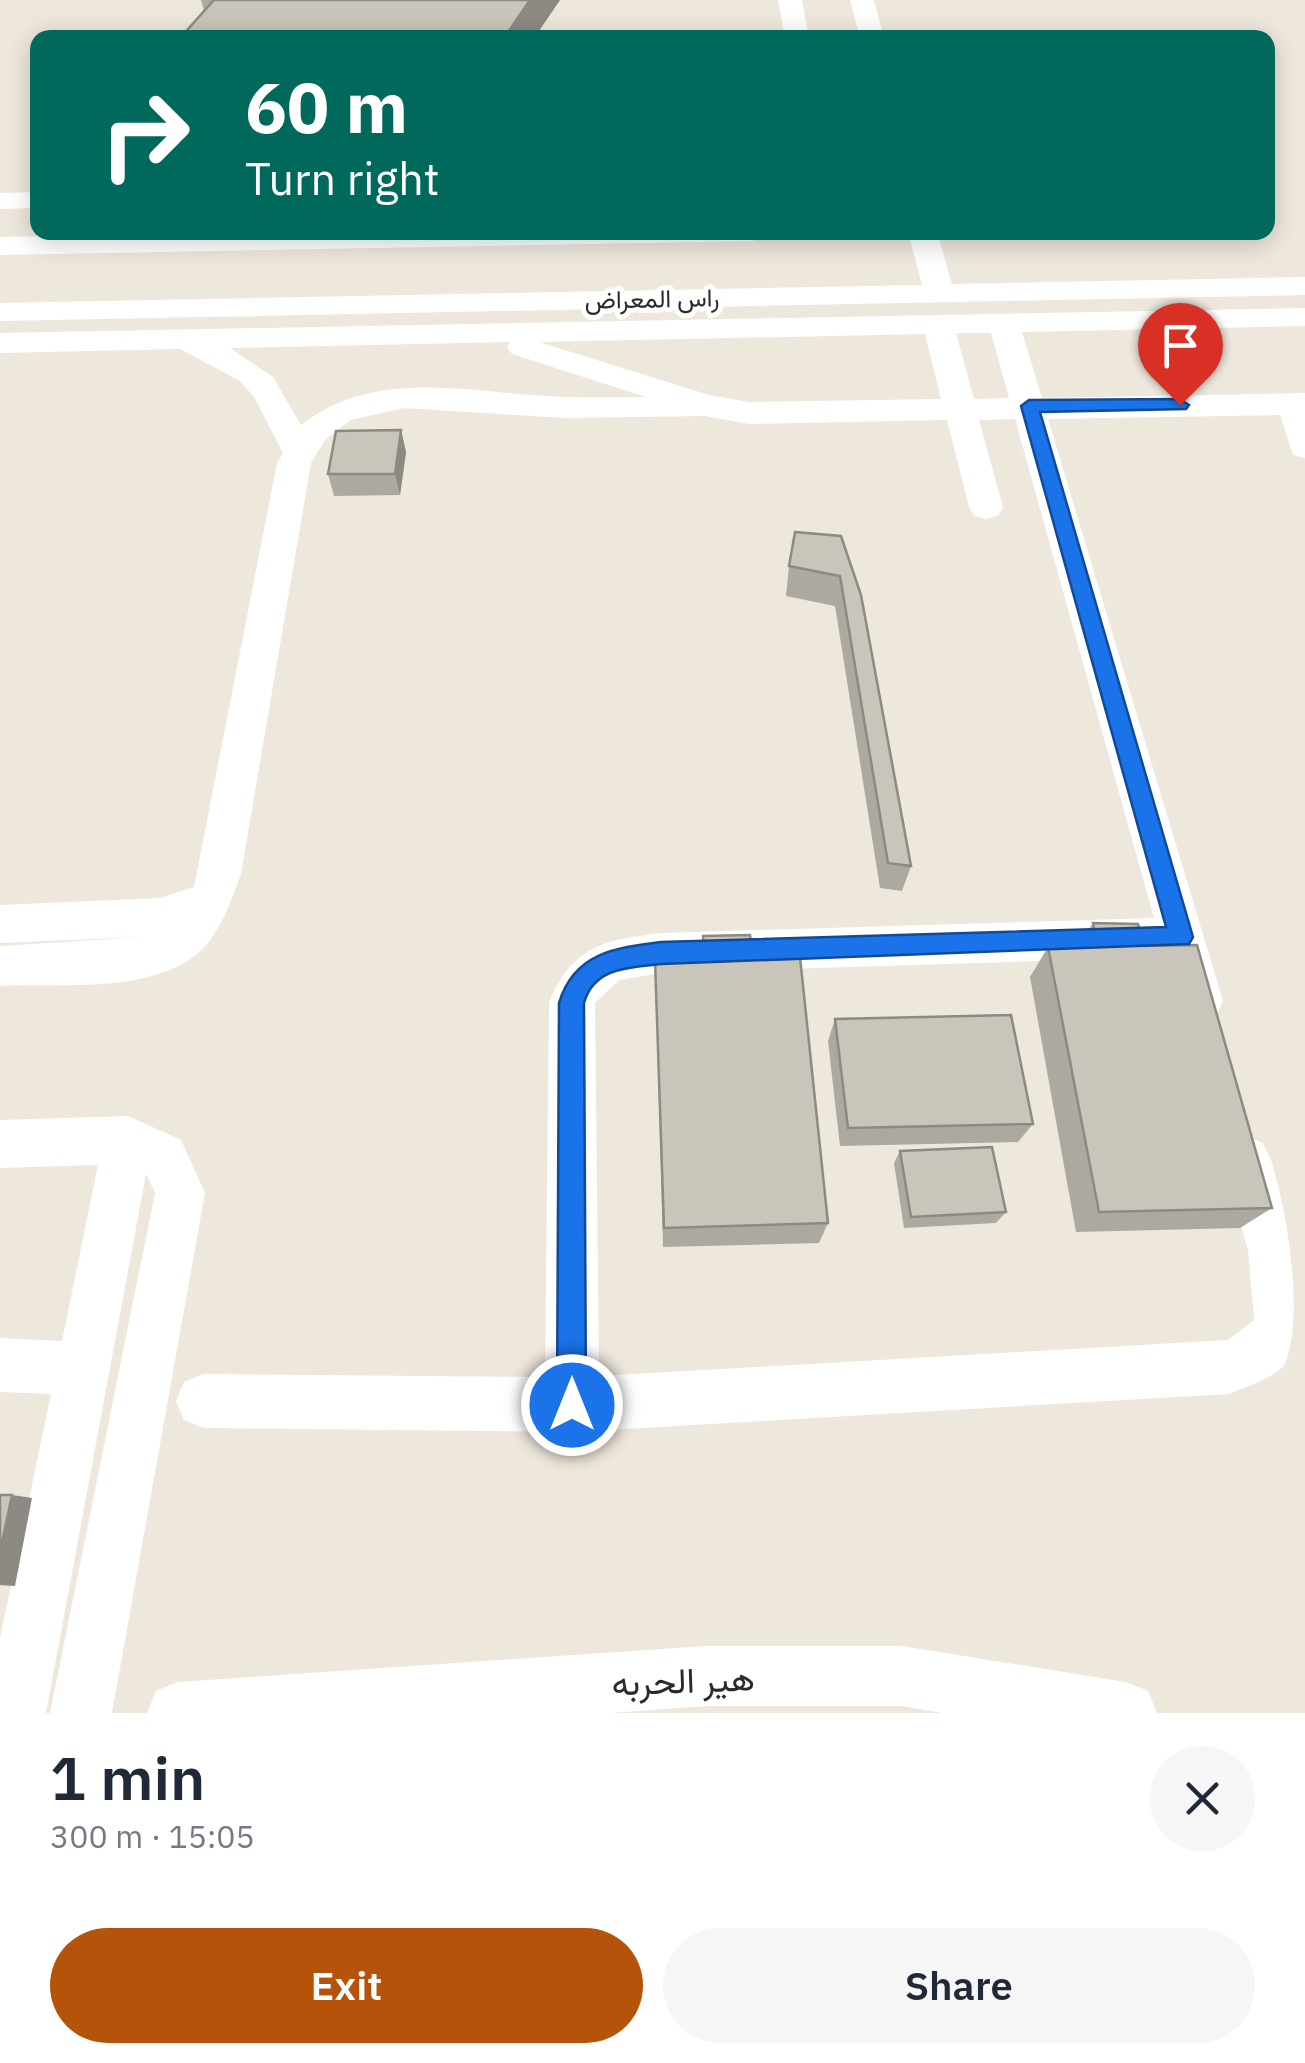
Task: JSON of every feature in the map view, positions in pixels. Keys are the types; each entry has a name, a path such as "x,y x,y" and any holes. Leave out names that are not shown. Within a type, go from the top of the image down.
{"street":[{"path":"790,0 796,30"},
{"path":"862,0 870,30"},
{"path":"0,200 30,200"},
{"path":"0,246 333,240"},
{"path":"924,240 940,292"},
{"path":"80,310 103,244"},
{"name":"راس المعراض","path":"0,312 1305,286"},
{"name":"راس المعراض","path":"0,342 1305,317"},
{"path":"1004,324 1214,1049"},
{"path":"938,325 986,508"},
{"name":"راس المعراض","path":"464,335 562,357 705,405 748,413 1299,404"},
{"path":"0,966 141,960 163,953 182,940 210,900 230,838 298,451 278,403 254,372 175,340"},
{"path":"298,451 329,420 358,405 391,397 425,396 560,408 705,405"},
{"path":"1299,404 1305,447"},
{"path":"0,924 160,917 210,900"},
{"path":"572,1405 572,1003 576,986 590,970 617,959 661,953 1181,937"},
{"path":"203,1401 572,1405 1228,1367 1254,1357 1276,1335 1282,1303 1274,1256 1236,1124"},
{"path":"15,1713 86,1369 128,1140"},
{"path":"0,1144 128,1140 158,1150 177,1176 180,1193 82,1713"},
{"path":"0,1366 86,1369"},
{"name":"هير الحربه","path":"178,1713 707,1694 902,1676 1126,1713"}],"building":[{"path":"214,0 530,0 509,30 187,30"},
{"path":"401,430 395,474 328,474 336,431"},
{"path":"795,532 841,536 861,595 911,866 888,863 840,576 789,566"},
{"path":"1093,923 1138,924 1144,946 1197,945 1272,1208 1099,1212 1048,947 1098,947"},
{"path":"750,935 753,958 800,957 828,1223 664,1228 655,960 705,959 703,936"},
{"path":"1011,1015 1033,1124 848,1128 835,1019"},
{"path":"992,1147 1006,1212 911,1217 900,1151"},
{"path":"0,1495 12,1495 0,1552"}],"route":[{"path":"572,1405 572,1003 576,986 590,970 617,959 661,953 1181,937 1029,406 1180,405"}]}
